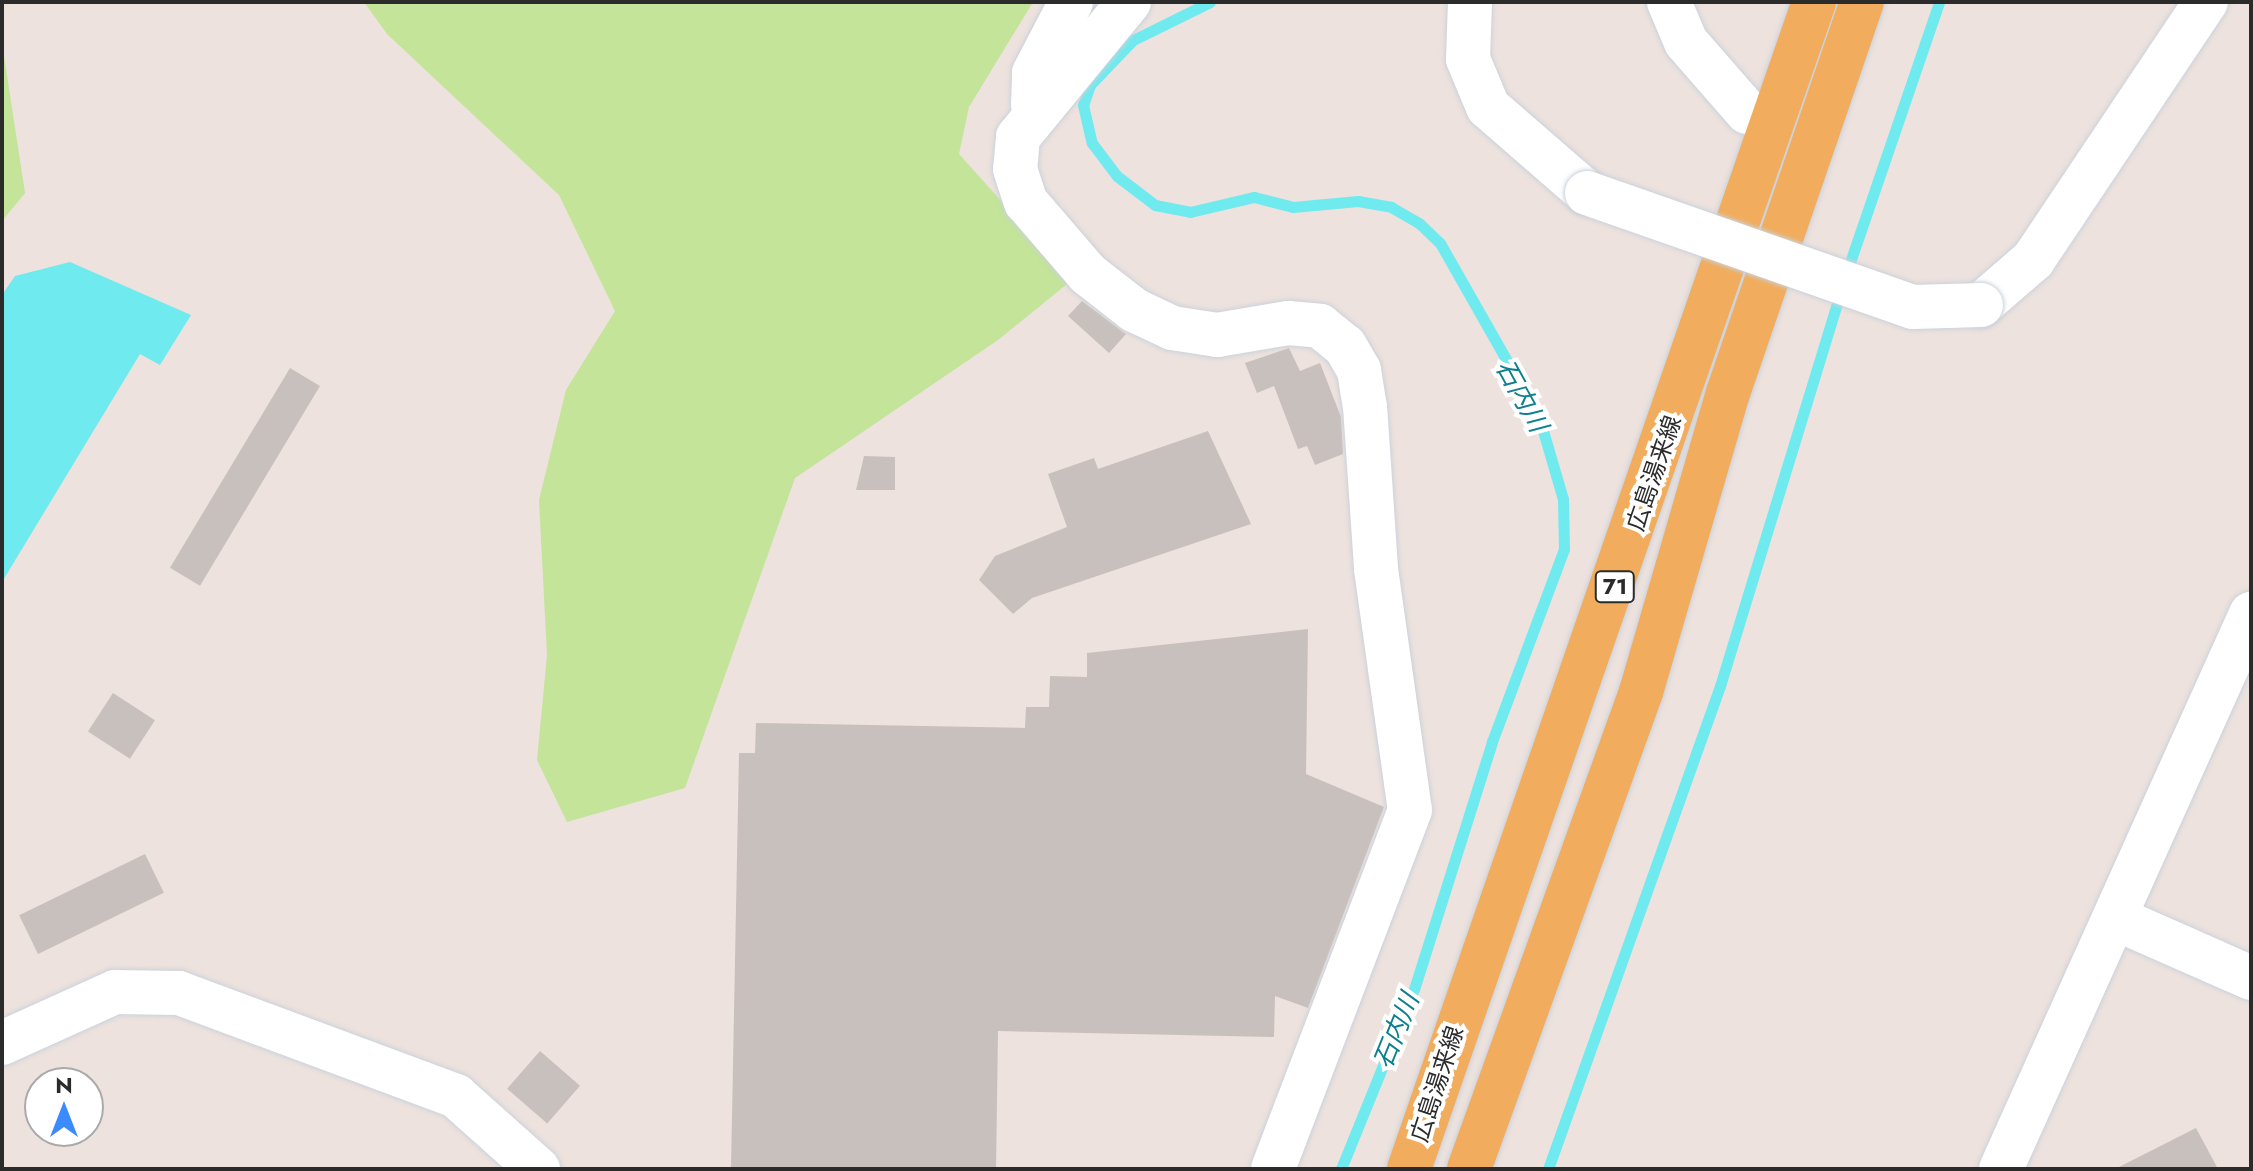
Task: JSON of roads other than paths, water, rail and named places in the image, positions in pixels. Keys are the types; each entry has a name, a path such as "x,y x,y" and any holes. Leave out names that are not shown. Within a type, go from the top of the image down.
{"main road":[{"path":"1630,544 1659,371 1785,2"},
{"name":"広島湯来線","path":"1409,1169 1630,544 1814,2"},
{"name":"広島湯来線","path":"1469,1169 1641,692 1728,393 1862,2"}],"street":[{"path":"1033,111 1034,73 1071,2"},
{"path":"1129,2 1033,111 1018,137 1015,169 1026,202 1088,274 1134,310 1172,328 1217,335 1288,323 1320,326 1345,346 1359,370 1376,569 1410,810 1273,1169"},
{"path":"1470,2 1468,59 1488,107 1587,193 1913,307 1981,305 2013,285 2033,260 2206,2"},
{"path":"1669,2 1686,42 1747,112"},
{"path":"2001,1169 2251,614"},
{"path":"2115,918 2251,978"},
{"path":"2,1043 115,992 179,993 456,1096 538,1169"}],"water":[{"path":"70,262 191,315 160,365 140,354 2,582 2,295 15,276"}],"waterway":[{"name":"石内川","path":"1210,2 1133,40 1090,85 1083,105 1092,143 1117,176 1155,205 1190,212 1254,197 1293,207 1358,201 1391,207 1419,223 1440,243 1539,417 1563,499 1564,549 1492,742 1414,989 1341,1169"},
{"path":"1846,274 1939,2"},
{"path":"1548,1169 1720,686 1841,290"}]}
